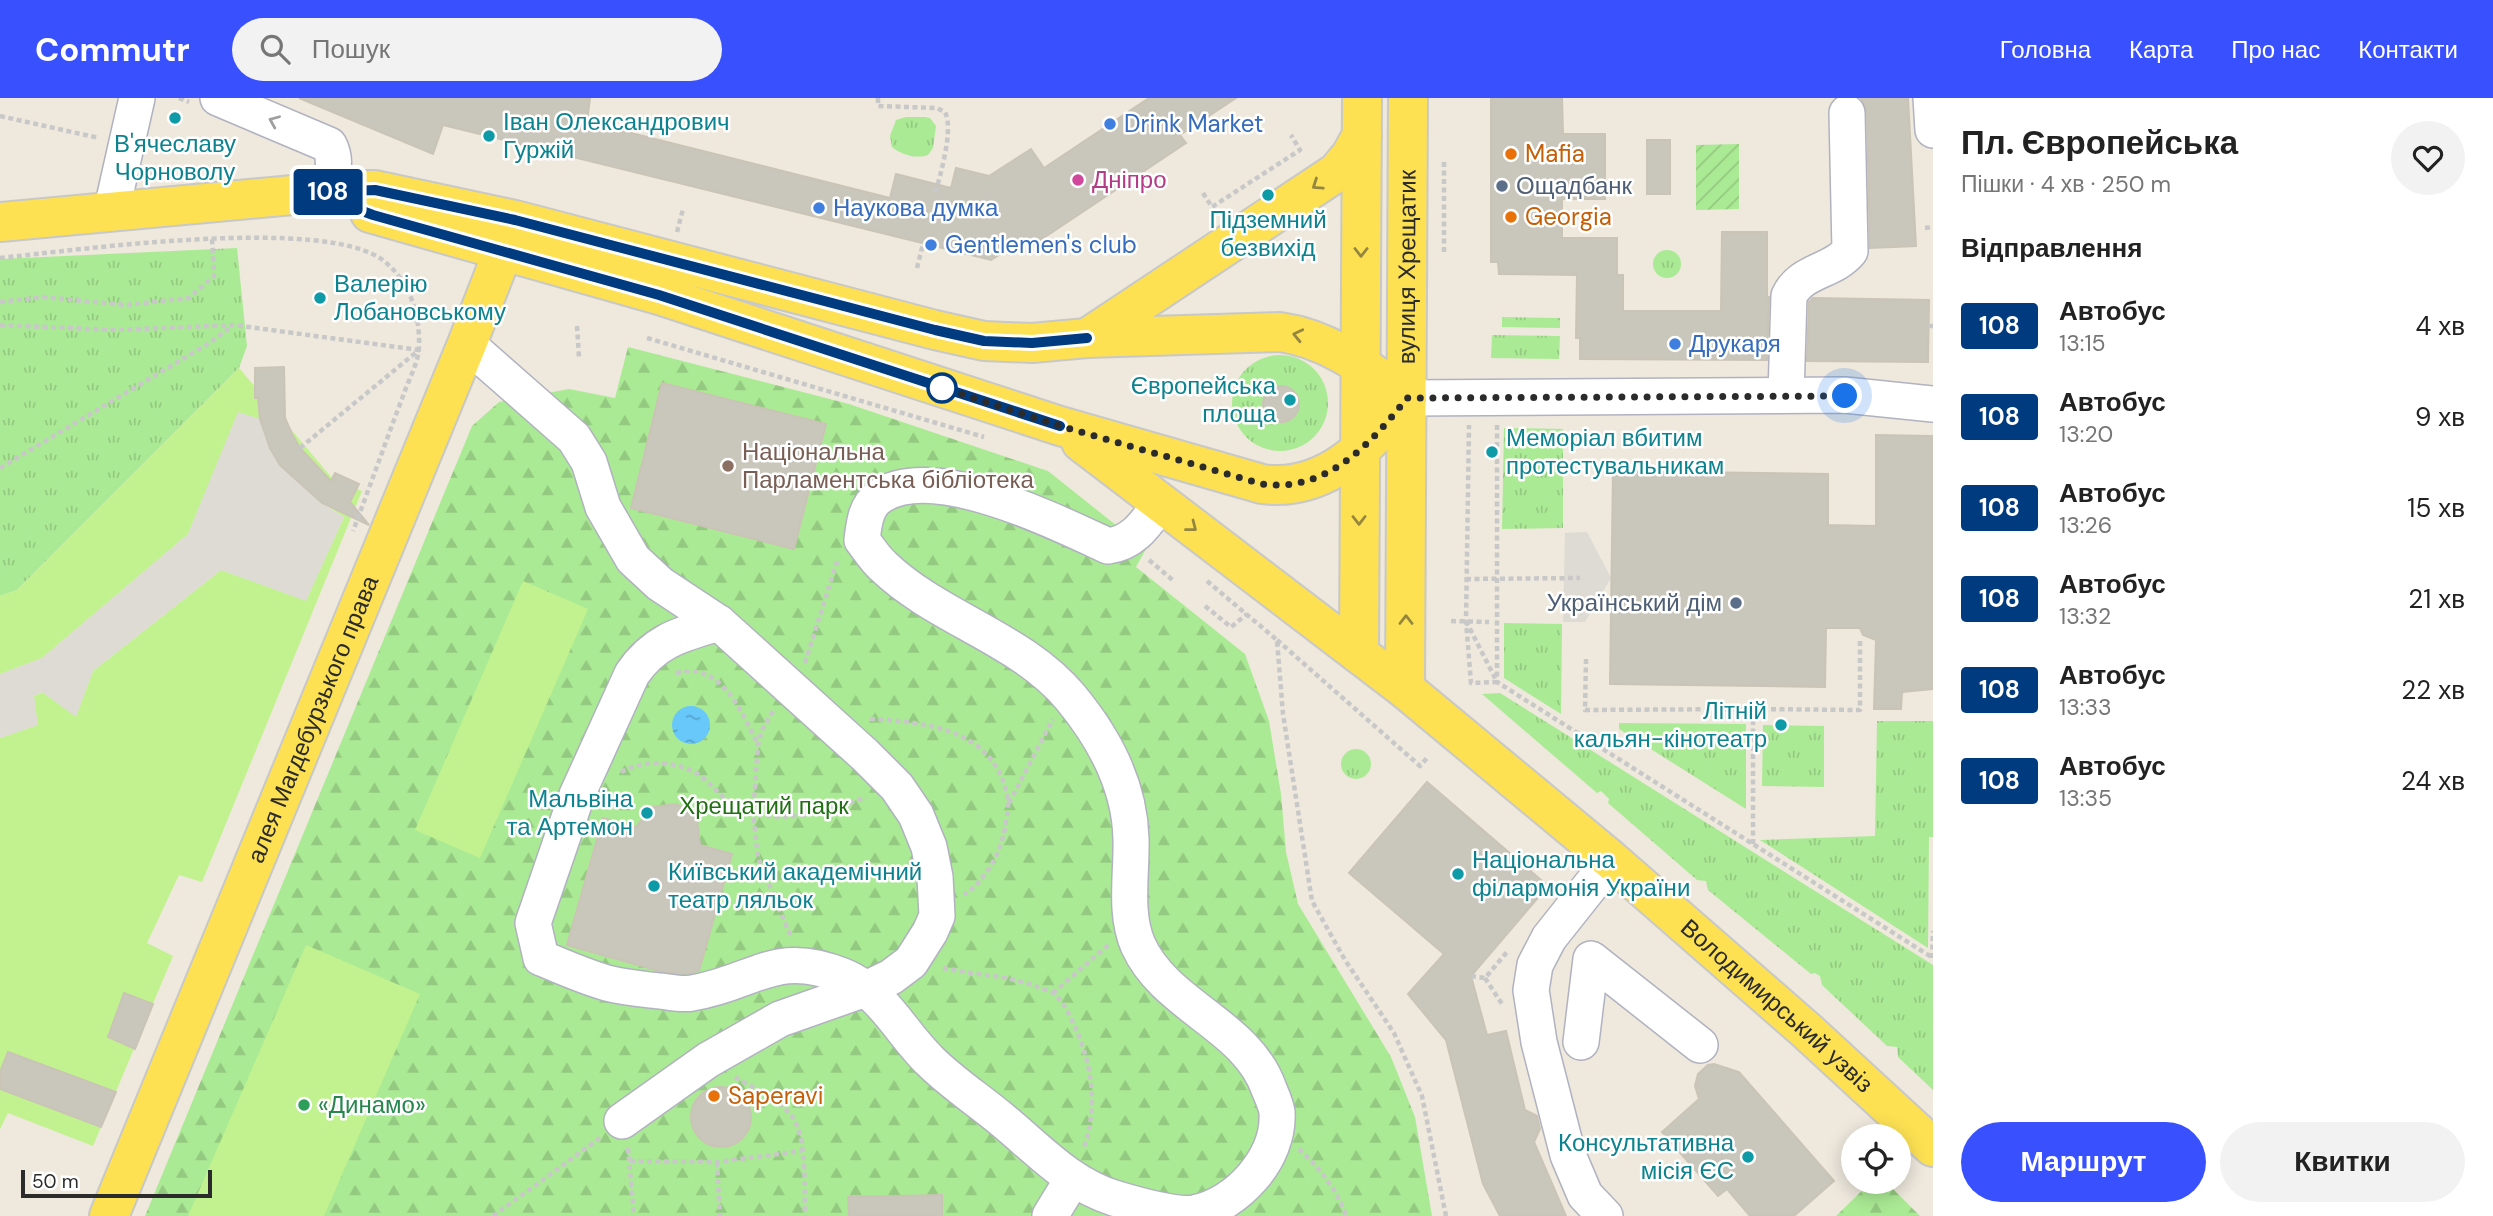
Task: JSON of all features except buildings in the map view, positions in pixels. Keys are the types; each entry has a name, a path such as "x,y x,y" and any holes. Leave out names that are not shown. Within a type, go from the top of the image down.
{"main road":[{"name":"вулиця Хрещатик","path":"1405,689 1408,98"},
{"path":"1087,338 1337,172 1351,155 1362,116"},
{"name":"вулиця Хрещатик","path":"1359,654 1362,116"},
{"path":"0,222 324,192 375,190 510,235 659,295 1060,426 1262,484 1296,485 1329,472 1359,452 1407,398 1359,363 1332,347 1303,335 1280,332 1087,338 1032,343 984,341 510,235"},
{"name":"алея Магдебурзького права","path":"109,1216 510,235"},
{"path":"1060,426 1359,654"},
{"name":"Володимирський узвіз","path":"1359,654 1611,860 1807,1031 1933,1147"}],"street":[{"path":"111,213 137,98"},
{"path":"218,98 329,145 335,155 324,192"},
{"path":"1931,98 1933,130"},
{"path":"1786,395 1789,296 1795,284 1810,274 1842,261 1850,251 1847,113"},
{"path":"467,344 574,439 589,462 603,507 634,559 660,584 719,622 897,787 916,815 929,847 935,877 937,916 911,962 891,977 869,988 780,1019 708,1060 622,1121"},
{"path":"1407,398 1786,395 1845,396 1933,404"},
{"path":"719,622 655,647 643,657 632,674 577,796 533,923 541,958 611,984 689,994 775,967 798,964 818,967 869,988 930,1061 1072,1180 1112,1198 1173,1213 1194,1213 1230,1199 1251,1180 1266,1156 1275,1133 1277,1110 1265,1077 1249,1052 1181,998 1157,974 1140,950 1130,926 1131,834 1124,790 1108,751 1068,694 1044,673 1016,651 907,586 880,564 862,540 864,517 878,498 905,486 933,485 971,493 1035,512 1108,546 1121,544 1133,537 1161,503"},
{"path":"1591,1209 1568,1156 1539,1042 1531,990 1535,965 1549,937 1611,860"},
{"path":"1581,1042 1591,959 1700,1045"},
{"path":"1050,1216 1072,1180"}],"path":[{"path":"878,98 878,106 937,108 945,112 948,121 947,134 935,195"},
{"path":"0,116 110,141"},
{"path":"1203,193 1212,207 1300,150 1291,135"},
{"path":"1444,159 1444,252"},
{"path":"148,173 172,172"},
{"path":"675,240 683,209"},
{"path":"1925,228 1933,227"},
{"path":"0,258 212,239 297,238 355,247 383,260 401,279 419,317 419,350"},
{"path":"0,303 43,297 126,305 189,298 214,276 212,239"},
{"path":"917,268 923,244"},
{"path":"0,325 115,330 234,325 419,350"},
{"path":"0,468 211,342 234,325"},
{"path":"577,326 579,357"},
{"path":"647,338 992,440"},
{"path":"300,448 419,350"},
{"path":"1469,420 1466,621 1471,683 1497,682"},
{"path":"1497,420 1497,682"},
{"path":"798,964 790,932 758,858 753,813 758,745 762,730 788,687 802,670 836,564 862,540"},
{"path":"1149,561 1175,582"},
{"path":"1197,573 1420,766 1428,757"},
{"path":"1466,579 1580,578"},
{"path":"1205,606 1231,627 1247,614"},
{"path":"1451,621 1489,622"},
{"path":"1466,621 1497,682 1932,958"},
{"path":"1586,659 1585,710 1860,710 1860,639"},
{"path":"1277,640 1283,714 1312,901 1345,960 1394,1033 1422,1096 1446,1216"},
{"path":"673,674 697,671 722,684 739,706 758,745"},
{"path":"1753,709 1753,845"},
{"path":"862,719 904,721 942,728 965,738 984,752 999,773 1009,803"},
{"path":"937,916 977,886 995,859 1004,833 1009,803 1048,726"},
{"path":"618,774 629,768 651,763 675,765 702,778 734,806 753,813 805,815 822,812 897,787"},
{"path":"1053,993 1130,926"},
{"path":"1932,958 1933,932"},
{"path":"911,962 993,974 1024,982 1053,993 1068,1011 1087,1055 1093,1098 1090,1130 1072,1180"},
{"path":"708,1060 780,1105 791,1115 797,1125 802,1151 805,1216"},
{"path":"494,1216 622,1121 631,1161 634,1216"},
{"path":"1275,1133 1300,1149 1323,1172 1346,1216"},
{"path":"631,1161 718,1162 802,1151"},
{"path":"718,1162 720,1216"}],"green space":[{"path":"930,118 936,126 933,148 928,155 909,155 892,147 890,136 896,120"},
{"path":"1739,144 1739,209 1696,210 1696,145"},
{"path":"237,248 247,346 239,368 17,590 0,596 0,259"},
{"path":"1667,250 1677,254 1681,264 1677,274 1667,278 1657,274 1653,264 1657,254"},
{"path":"1502,317 1560,318 1560,328 1502,327"},
{"path":"1492,335 1560,336 1559,359 1491,358"},
{"name":"Хрещатий парк","path":"628,347 849,404 1048,471 1146,549 1136,567 1245,654 1269,721 1281,794 1286,852 1298,904 1391,1057 1415,1117 1432,1216 145,1216 472,426 499,402 569,389 615,398"},
{"path":"1280,355 1298,359 1314,369 1324,385 1328,403 1324,421 1314,437 1298,447 1280,451 1262,447 1246,437 1236,421 1232,403 1236,385 1246,369 1262,359"},
{"path":"239,368 332,478 362,491 202,882 179,875 147,943 173,956 93,1146 8,1113 0,1129 0,738 37,725 34,696 43,692 76,716 93,671 221,570 306,600 344,517 292,477 273,451 260,419 238,413 188,534 42,658 0,674 0,596 17,590"},
{"path":"1504,428 1563,429 1563,528 1502,529"},
{"path":"523,581 588,609 480,858 415,830"},
{"path":"1504,623 1562,624 1561,714 1504,678"},
{"path":"1500,693 1933,965 1933,1090 1898,1057 1897,1047 1887,1046 1822,985 1820,976 1811,974 1708,890 1706,881 1697,880 1608,803 1609,799 1601,791 1597,793 1482,694"},
{"path":"1877,721 1933,721 1933,837 1929,837 1928,948 1760,840 1875,836"},
{"path":"1619,723 1746,724 1746,809 1619,729"},
{"path":"1763,725 1824,726 1824,787 1762,786"},
{"path":"1356,749 1367,753 1371,764 1367,775 1356,779 1345,775 1341,764 1345,753"},
{"name":"«Динамо»","path":"306,945 420,994 324,1216 188,1216"},
{"path":"1859,1194 1898,1194 1920,1216 1836,1216"}],"shaded area":[{"path":"238,412 260,419 270,448 280,465 321,503 344,517 306,601 221,570 93,671 76,717 42,692 34,696 38,725 0,738 0,674 42,658 188,534"},
{"path":"1587,532 1611,578 1585,622 1563,622 1565,533"}],"water":[{"path":"691,706 705,711 710,725 705,739 691,744 677,739 672,725 677,711"}],"bus line":[{"name":"108","path":"1060,426 659,295 373,215 324,192 375,190 515,220 984,341 1032,343 1087,338"}],"place":[{"name":"В'ячеславу Чорноволу","path":"175,118"},
{"name":"Drink Market","path":"1110,124"},
{"name":"Іван Олександрович Гуржій","path":"489,136"},
{"name":"Mafia","path":"1511,154"},
{"name":"Дніпро","path":"1078,180"},
{"name":"Ощадбанк","path":"1502,186"},
{"name":"Підземний безвихід","path":"1268,195"},
{"name":"Наукова думка","path":"819,208"},
{"name":"Georgia","path":"1511,217"},
{"name":"Gentlemen's club","path":"931,245"},
{"name":"Валерію Лобановському","path":"320,298"},
{"name":"Друкаря","path":"1675,344"},
{"name":"Європейська площа","path":"1290,400"},
{"name":"Меморіал вбитим протестувальникам","path":"1492,452"},
{"name":"Національна Парламентська бібліотека","path":"728,466"},
{"name":"Український дім","path":"1736,603"},
{"name":"Літній кальян-кінотеатр","path":"1781,725"},
{"name":"Мальвіна та Артемон","path":"647,813"},
{"name":"Національна філармонія України","path":"1458,874"},
{"name":"Київський академічний театр ляльок","path":"654,886"},
{"name":"Saperavi","path":"714,1096"},
{"name":"«Динамо»","path":"304,1105"},
{"name":"Консультативна місія ЄС","path":"1748,1157"}],"route":[{"path":"942,388 934,385 1060,426 1262,484 1279,486 1312,480 1359,452 1407,398 1845,396"}]}
